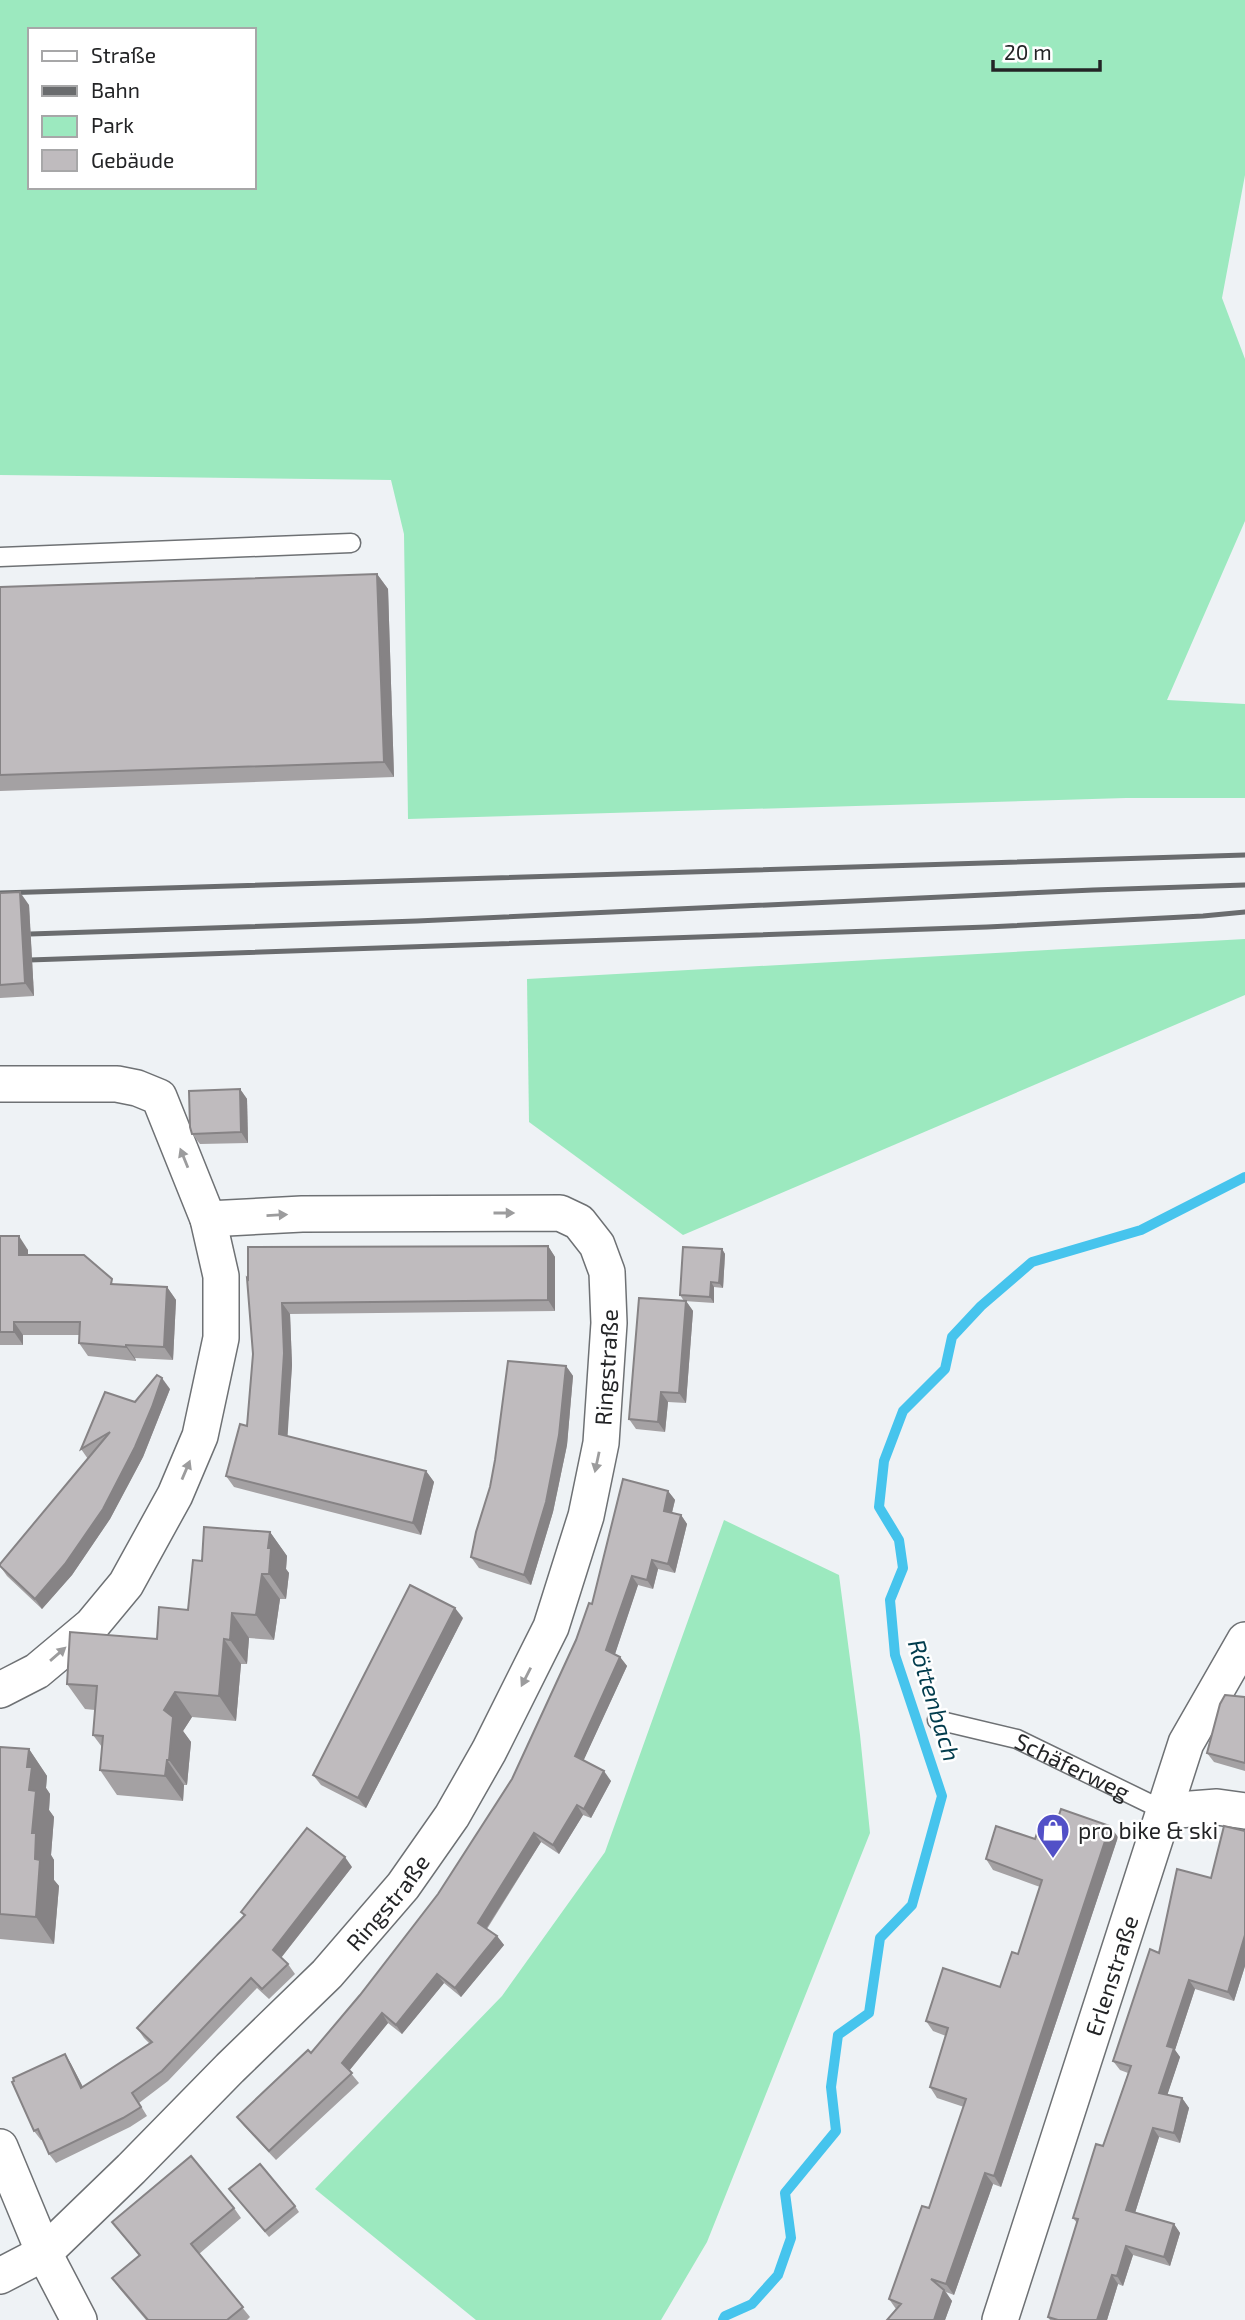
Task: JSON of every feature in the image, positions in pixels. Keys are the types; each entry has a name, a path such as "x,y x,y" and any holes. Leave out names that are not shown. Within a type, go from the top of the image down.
{"street":[{"path":"0,1084 117,1084 159,1097 208,1219 220,1276 221,1338 200,1436 176,1495 126,1584 92,1625 37,1671 0,1690"},
{"name":"Ringstraße","path":"0,2276 44,2253 131,2169 327,1974 403,1886 452,1816 489,1751 551,1626 586,1516 601,1443 609,1323 607,1272 597,1245 579,1222 560,1213 302,1214 208,1219"},
{"name":"Erlenstraße","path":"1000,2320 1186,1743 1245,1640"},
{"path":"1165,1811 1217,1807 1245,1811"},
{"path":"0,2147 44,2253 79,2320"}],"lane":[{"path":"0,557 351,543"},
{"name":"Schäferweg","path":"937,1720 1017,1739 1165,1811"}],"green space":[{"path":"0,0 1245,0 1245,175 1222,298 1245,359 1245,521 1167,700 1245,704 1245,798 1126,798 408,819 404,534 391,480 0,475"},
{"path":"1245,939 1245,995 683,1235 529,1122 527,979"},
{"path":"724,1520 839,1575 870,1833 707,2242 661,2320 476,2320 315,2189 502,1996 605,1852"}],"building":[{"path":"377,574 384,762 0,775 0,587"},
{"path":"20,892 25,983 0,985 0,893"},
{"path":"240,1089 241,1132 192,1134 189,1091"},
{"path":"0,1236 19,1236 19,1255 84,1255 112,1279 111,1284 167,1287 164,1347 79,1343 80,1322 14,1322 14,1332 0,1332"},
{"path":"548,1246 548,1300 282,1303 284,1353 279,1434 426,1471 413,1523 226,1476 240,1424 247,1426 253,1354 247,1278 248,1247"},
{"path":"683,1247 722,1249 719,1283 711,1282 710,1297 680,1295"},
{"path":"639,1298 686,1301 679,1393 661,1392 658,1422 629,1419"},
{"path":"508,1361 566,1366 559,1435 546,1502 524,1575 471,1557 490,1487"},
{"path":"157,1375 162,1378 152,1407 103,1509 65,1564 35,1599 0,1564 110,1432 81,1449 105,1392 135,1402"},
{"path":"623,1479 668,1491 664,1511 681,1515 668,1564 652,1560 647,1580 632,1576 606,1650 620,1657 575,1756 604,1771 584,1809 577,1805 553,1845 534,1833 478,1923 497,1936 455,1988 437,1974 396,2025 382,2013 342,2063 352,2073 269,2151 237,2117 308,2050 311,2053 360,1995 438,1894 512,1779 576,1640 589,1603 592,1604"},
{"path":"204,1527 270,1532 269,1574 262,1574 256,1615 232,1613 230,1640 224,1639 219,1696 175,1692 164,1710 173,1717 165,1776 100,1770 103,1736 93,1735 97,1686 67,1684 70,1632 157,1639 159,1607 188,1610 193,1560 202,1561"},
{"path":"410,1585 455,1608 358,1798 313,1775"},
{"path":"1225,1695 1245,1697 1245,1763 1207,1753 1220,1704"},
{"path":"0,1747 29,1749 27,1767 32,1767 29,1790 36,1791 32,1833 36,1833 35,1859 40,1860 36,1917 0,1914"},
{"path":"1061,1809 1110,1826 994,2176 985,2173 946,2284 931,2279 944,2290 934,2320 887,2320 901,2304 889,2299 922,2206 929,2208 966,2099 930,2087 948,2028 926,2021 943,1968 1000,1987 1012,1952 1018,1954 1042,1880 986,1859 996,1826 1035,1839 1041,1822 1055,1827"},
{"path":"1224,1826 1245,1831 1245,1935 1228,1992 1189,1980 1167,2046 1174,2048 1159,2093 1182,2098 1174,2133 1153,2128 1126,2210 1174,2224 1164,2257 1126,2246 1117,2276 1112,2275 1097,2320 1058,2320 1048,2317 1078,2219 1073,2218 1096,2144 1103,2146 1131,2066 1113,2061 1150,1949 1159,1953 1177,1869 1211,1878"},
{"path":"307,1828 345,1857 273,1950 288,1964 262,1989 251,1978 162,2071 132,2093 141,2107 49,2154 38,2129 34,2131 12,2082 13,2078 65,2054 81,2088 152,2042 137,2028 245,1915 241,1912"},
{"path":"191,2156 234,2208 191,2244 243,2307 227,2320 148,2320 112,2278 140,2255 112,2222"},
{"path":"260,2164 295,2206 265,2231 229,2189"}],"waterway":[{"name":"Röttenbach","path":"723,2320 725,2316 752,2304 778,2275 791,2238 785,2193 836,2131 831,2087 838,2035 869,2013 880,1938 912,1905 942,1796 895,1655 890,1600 903,1568 899,1540 879,1507 884,1461 903,1411 945,1369 952,1337 981,1306 1032,1262 1141,1230 1245,1177"}],"railway":[{"path":"0,893 1245,855"},
{"path":"0,935 417,921 1245,885"},
{"path":"0,961 987,927 1245,912"}],"place":[{"name":"pro bike & ski","path":"1053,1860"}]}
